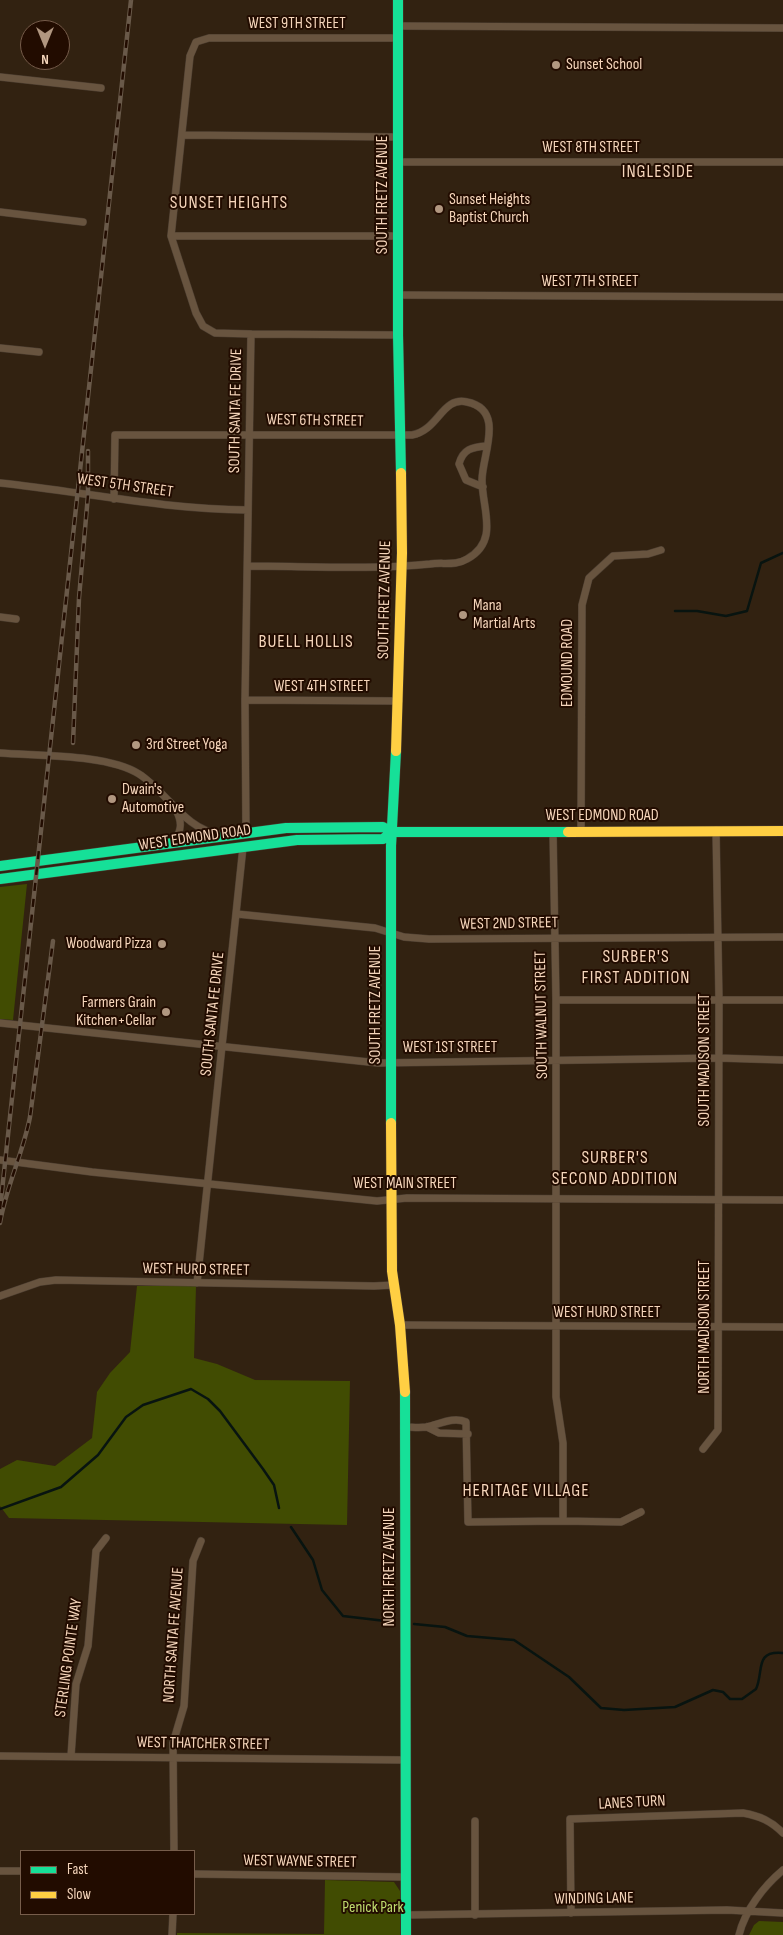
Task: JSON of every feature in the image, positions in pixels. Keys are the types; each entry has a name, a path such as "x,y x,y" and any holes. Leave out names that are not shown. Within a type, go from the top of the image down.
{"street":[{"name":"SOUTH FRETZ AVENUE","path":"391,1200 392,832 399,701 401,565 398,335 398,0"},
{"path":"399,26 783,28"},
{"name":"WEST 9TH STREET","path":"196,42 201,39 224,38 398,38"},
{"name":"SOUTH SANTA FE DRIVE","path":"196,42 190,56 171,236 196,313 203,326 215,333 251,334 245,700 246,832"},
{"path":"0,77 102,88"},
{"path":"182,135 398,137"},
{"name":"WEST 8TH STREET","path":"398,162 783,162"},
{"path":"0,212 83,222"},
{"path":"171,236 398,236"},
{"name":"WEST 7TH STREET","path":"398,295 783,297"},
{"path":"251,334 398,335"},
{"path":"0,348 39,352"},
{"name":"WEST 6TH STREET","path":"114,499 114,435 400,435 422,433 432,426 446,407 465,401 476,405 487,415 490,429 487,446"},
{"path":"248,566 457,563 476,552 486,537 488,528 483,487 487,446 470,448 464,453 459,464 466,480 483,487"},
{"name":"WEST 5TH STREET","path":"0,483 198,509 248,510"},
{"name":"EDMOUND ROAD","path":"581,830 582,605 585,590 589,578 613,556 648,554 660,550"},
{"path":"0,617 16,619"},
{"name":"WEST 4TH STREET","path":"245,700 399,701"},
{"path":"0,753 102,760 138,773 174,806 206,830 229,835"},
{"path":"171,843 180,831 179,815 174,806"},
{"name":"WEST EDMOND ROAD","path":"0,866 286,828 383,827 392,832 581,830 783,831"},
{"name":"SOUTH MADISON STREET","path":"716,830 719,1000 719,1199"},
{"name":"SOUTH WALNUT STREET","path":"553,831 556,1000 556,1397 563,1443 563,1521"},
{"name":"WEST EDMOND ROAD","path":"0,879 297,840 383,839 392,832"},
{"name":"SOUTH SANTA FE DRIVE","path":"209,1184 243,847"},
{"name":"WEST 2ND STREET","path":"237,914 375,928 404,937 429,939 783,937"},
{"path":"556,1000 783,1000"},
{"name":"WEST 1ST STREET","path":"0,1023 224,1047 391,1062 556,1062 718,1058 783,1060"},
{"name":"WEST MAIN STREET","path":"0,1160 377,1201 407,1198 783,1200"},
{"path":"197,1283 209,1184"},
{"name":"NORTH MADISON STREET","path":"703,1449 718,1430 720,1327 719,1199"},
{"name":"NORTH FRETZ AVENUE","path":"391,1200 394,1285 400,1325 405,1427 406,1935"},
{"name":"WEST HURD STREET","path":"0,1296 40,1282 56,1280 394,1285"},
{"name":"WEST HURD STREET","path":"400,1325 783,1327"},
{"path":"405,1427 427,1427 439,1422 462,1420 468,1425 468,1522 621,1522 641,1512"},
{"path":"427,1427 439,1434 468,1434"},
{"name":"STERLING POINTE WAY","path":"71,1756 76,1684 88,1646 96,1551 106,1538"},
{"name":"NORTH SANTA FE AVENUE","path":"174,1850 174,1736 184,1706 192,1561 201,1541"},
{"name":"WEST THATCHER STREET","path":"0,1756 405,1760"},
{"name":"LANES TURN","path":"571,1913 570,1819 743,1813 758,1816 774,1824 783,1833"},
{"path":"475,1821 475,1914"},
{"path":"739,1935 749,1910 760,1894 783,1870"},
{"path":"0,1871 20,1871"},
{"name":"WEST WAYNE STREET","path":"195,1874 405,1877"},
{"name":"WINDING LANE","path":"406,1914 749,1910 783,1913"},
{"path":"172,1915 172,1935"}],"green space":[{"path":"27,884 13,1020 0,1019 0,887"},
{"path":"137,1286 196,1286 194,1358 217,1364 255,1380 350,1381 347,1525 9,1518 0,1506 0,1469 17,1460 55,1466 92,1438 97,1392 110,1373 130,1352"},
{"name":"Penick Park","path":"325,1880 394,1882 400,1891 400,1935 177,1935 177,1933 324,1934"},
{"path":"759,1921 783,1922 783,1935 749,1935 754,1925"}],"waterway":[{"path":"675,611 697,611 726,616 747,611 761,563 783,553"},
{"path":"0,1509 61,1487 98,1455 126,1417 143,1405 191,1389 208,1399 220,1411 263,1469 274,1485 279,1508"},
{"path":"291,1527 313,1560 322,1590 343,1616 394,1622"},
{"path":"414,1624 445,1627 467,1636 514,1640 569,1677 601,1708 624,1710 675,1707 713,1690 723,1692 730,1699 742,1699 756,1689 764,1659 774,1653 783,1653"}],"railway":[{"path":"0,1209 131,0"},
{"path":"73,743 79,598 88,495 88,451"},
{"path":"0,1223 6,1196 30,1117 53,941"}],"traffic: fast":[{"path":"398,0 398,335 401,473"},
{"path":"391,1123 391,846 396,751"},
{"path":"0,866 286,828 383,827 392,832 568,832"},
{"path":"0,879 297,840 383,839 392,832"},
{"path":"405,1392 406,1935"}],"traffic: slow":[{"path":"396,751 402,553 401,473"},
{"path":"568,832 783,831"},
{"path":"391,1123 392,1271 400,1325 405,1392"}],"place":[{"name":"Sunset School","path":"556,65"},
{"name":"Sunset Heights Baptist Church","path":"439,209"},
{"name":"Mana Martial Arts","path":"463,615"},
{"name":"3rd Street Yoga","path":"136,745"},
{"name":"Dwain's Automotive","path":"112,799"},
{"name":"Woodward Pizza","path":"162,944"},
{"name":"Farmers Grain Kitchen+Cellar","path":"166,1012"}],"district":[{"name":"INGLESIDE","path":"658,172"},
{"name":"SUNSET HEIGHTS","path":"229,203"},
{"name":"BUELL HOLLIS","path":"306,642"},
{"name":"SURBER'S FIRST ADDITION","path":"636,968"},
{"name":"SURBER'S SECOND ADDITION","path":"615,1168"},
{"name":"HERITAGE VILLAGE","path":"526,1491"}]}
